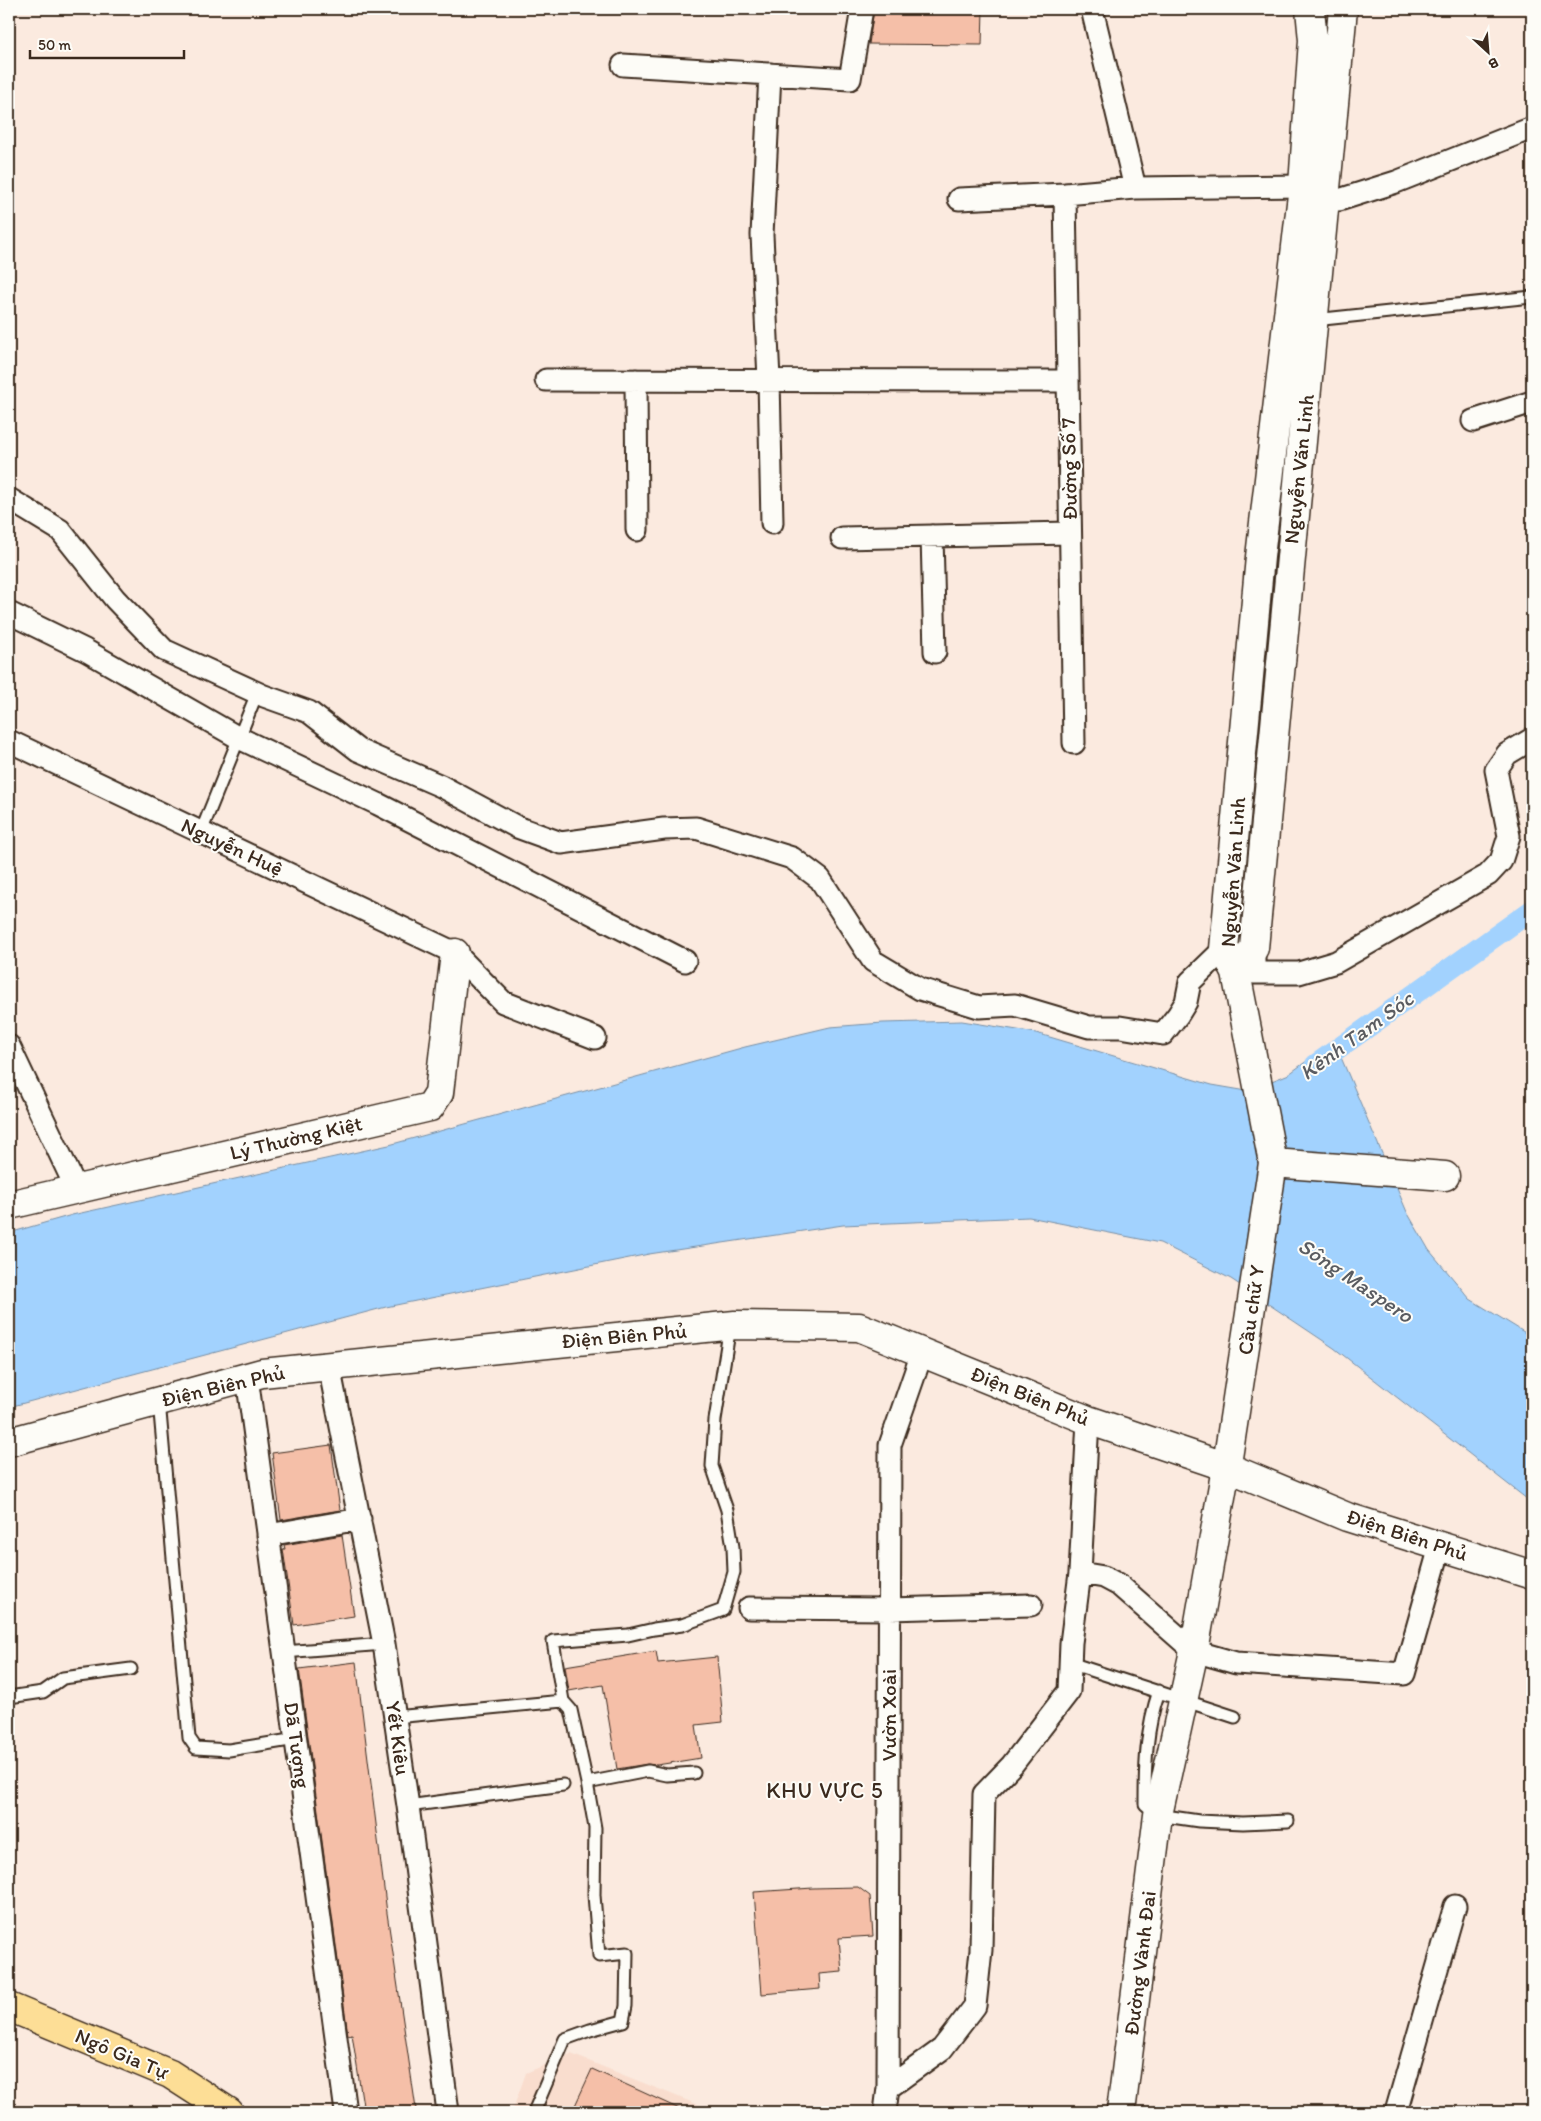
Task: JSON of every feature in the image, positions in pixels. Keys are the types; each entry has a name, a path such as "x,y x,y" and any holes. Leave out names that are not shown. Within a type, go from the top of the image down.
{"main road":[{"name":"Ngô Gia Tự","path":"9,2007 170,2074 229,2112"}],"street":[{"path":"623,65 850,79 862,9"},
{"path":"1092,9 1135,188"},
{"name":"Nguyễn Văn Linh","path":"1310,9 1313,40 1314,191 1314,320 1254,948 1236,973 1224,949 1260,557 1314,191 1343,9"},
{"path":"770,74 762,234 769,379 772,522"},
{"path":"959,199 1065,194 1135,188 1314,191 1339,200 1396,182 1532,128"},
{"name":"Đường Số 7","path":"1065,194 1074,743"},
{"path":"546,380 1068,381"},
{"path":"636,380 637,530"},
{"path":"1473,422 1532,402"},
{"path":"9,499 60,530 115,599 164,650 257,693 309,712 358,750 441,786 517,827 561,843 664,829 696,828 792,858 820,879 873,961 920,989 979,1007 1015,1005 1089,1027 1120,1028 1163,1034 1186,1002 1190,982 1224,949"},
{"path":"842,538 1070,533"},
{"path":"932,536 935,652"},
{"path":"1260,557 1290,559"},
{"path":"9,613 85,650 239,738 378,804 685,961"},
{"path":"1254,948 1254,973 1299,973 1336,962 1488,875 1501,861 1509,836 1496,770 1507,754 1532,739"},
{"name":"Nguyễn Huệ","path":"9,741 455,953"},
{"path":"455,953 503,1002 595,1038"},
{"name":"Lý Thường Kiệt","path":"9,1205 430,1107 439,1093 455,953"},
{"name":"Cầu chữ Y","path":"1194,1651 1227,1464 1273,1162 1236,973"},
{"path":"9,1046 76,1188"},
{"path":"1273,1162 1445,1176"},
{"name":"Điện Biên Phủ","path":"9,1442 262,1373 730,1326 860,1327 1088,1420 1227,1464 1347,1517 1532,1575"},
{"name":"Vườn Xoài","path":"884,2112 888,2088 890,1445 922,1353"},
{"name":"Yết Kiêu","path":"329,1366 384,1644 408,1806 448,2112"},
{"name":"Dã Tượng","path":"247,1377 346,2112"},
{"path":"888,2088 942,2049 974,2006 981,1950 984,1794 1012,1765 1069,1691 1070,1663 1080,1573 1088,1420"},
{"path":"268,1535 360,1519"},
{"path":"1080,1573 1104,1577 1119,1585 1194,1651 1236,1663 1404,1674 1440,1546"},
{"path":"749,1608 889,1609 1031,1606"},
{"name":"Đường Vành Đai","path":"1121,2112 1171,1695 1194,1651"},
{"path":"1396,2112 1455,1906"}],"lane":[{"path":"1314,320 1532,297"},
{"path":"201,832 257,693"},
{"path":"534,2112 565,2039 623,2021 626,2006 627,1953 599,1956 594,1895 594,1828 587,1782 571,1710 564,1701 553,1641 628,1635 682,1625 723,1610 734,1572 733,1548 727,1510 712,1466 715,1420 730,1326"},
{"path":"159,1401 189,1738 196,1748 229,1750 296,1739"},
{"path":"284,1652 384,1644"},
{"path":"1070,1663 1235,1717"},
{"path":"9,1697 43,1692 63,1678 131,1670"},
{"path":"395,1717 564,1701"},
{"path":"587,1782 648,1771 667,1775 694,1773"},
{"path":"408,1806 563,1784"},
{"path":"1158,1815 1199,1821 1243,1823 1288,1821"}],"shaded area":[{"path":"571,2054 716,2112 512,2112 526,2073"}],"water":[{"name":"Sông Maspero","path":"962,1021 1036,1033 1212,1085 1247,1091 1289,1074 1334,1041 1407,1212 1429,1250 1470,1299 1532,1337 1532,1503 1334,1348 1231,1279 1160,1243 1029,1217 843,1225 649,1254 386,1307 9,1407 9,1233 72,1215 389,1145 745,1047 830,1027 883,1023"}],"building":[{"path":"874,9 983,9 982,45 869,44"},
{"path":"331,1445 340,1510 281,1520 272,1453"},
{"path":"342,1535 354,1616 294,1625 284,1545"},
{"path":"656,1651 658,1663 717,1657 723,1722 696,1725 701,1758 617,1769 603,1685 569,1691 565,1666"},
{"path":"356,1662 387,1913 416,2109 396,2112 364,2112 352,2034 348,2035 299,1669"},
{"path":"858,1887 870,1896 873,1936 839,1938 842,1972 819,1974 820,1989 762,1994 754,1892"},
{"path":"592,2069 686,2112 572,2112"}],"waterway":[{"name":"Kênh Tam Sóc","path":"1315,1065 1532,910"}],"district":[{"name":"KHU VỰC 5","path":"825,1790"}]}
